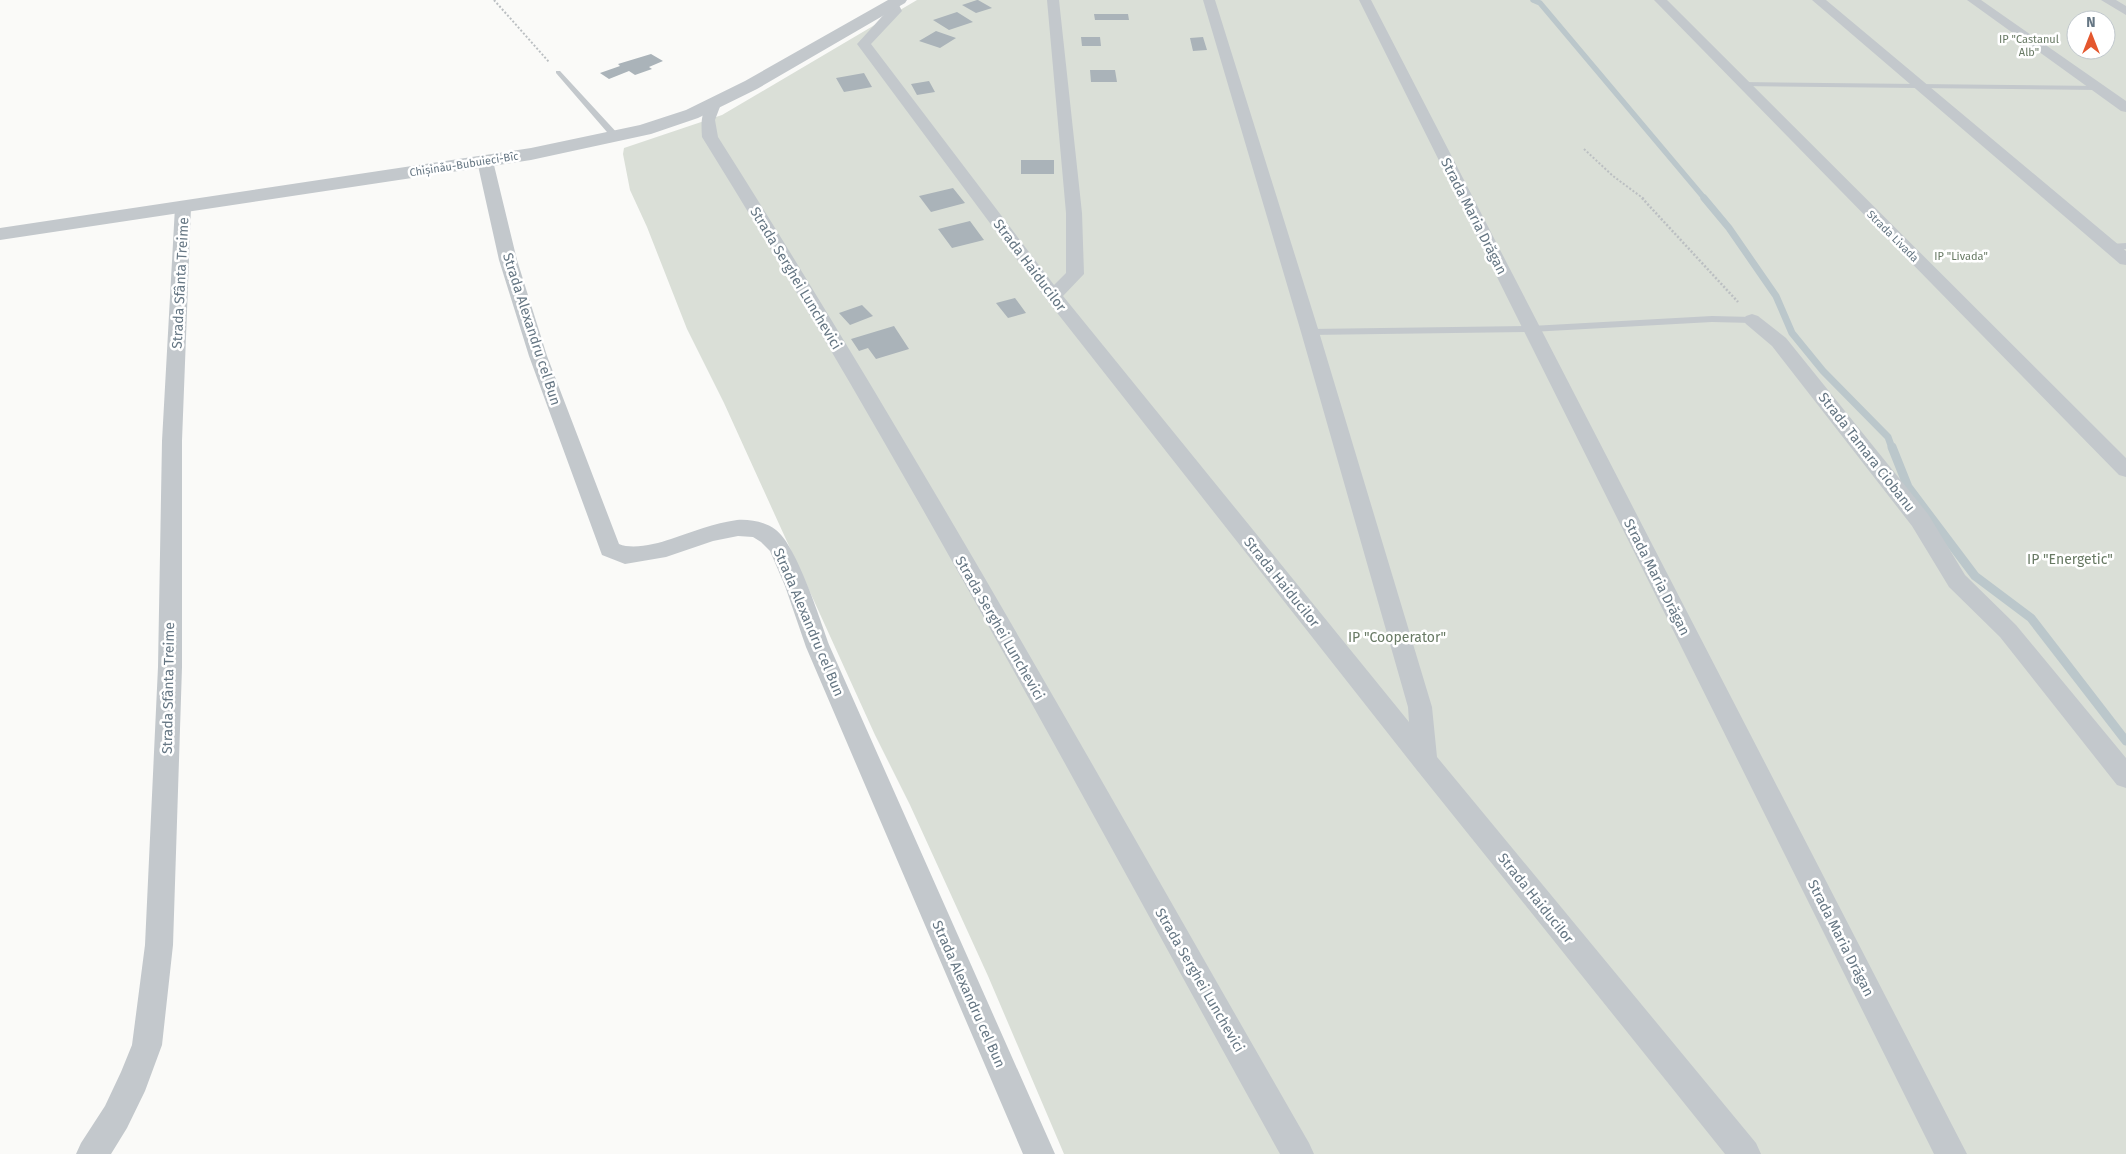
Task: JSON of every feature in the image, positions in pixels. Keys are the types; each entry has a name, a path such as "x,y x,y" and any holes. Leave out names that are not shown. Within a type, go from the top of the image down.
{"street":[{"path":"1052,0 1074,213 1075,274 1053,296"},
{"path":"1209,0 1310,332 1420,707 1425,761"},
{"name":"Strada Maria Drăgan","path":"1365,0 1951,1154"},
{"name":"Strada Livada","path":"1660,0 2126,470"},
{"path":"1818,0 2119,247 2126,260"},
{"path":"1973,0 2126,108"},
{"path":"2107,0 2126,11"},
{"name":"Strada Haiducilor","path":"895,2 895,11 864,44 1053,296 1425,761 1745,1154"},
{"name":"Chișinău-Bubuieci-Bîc","path":"0,234 485,161 616,137 668,123 714,104 786,66 895,2"},
{"name":"Strada Serghei Lunchevici","path":"714,104 708,120 710,138 769,231 910,469 1298,1154"},
{"name":"Strada Alexandru cel Bun","path":"485,161 508,260 538,356 610,549 625,556 666,549 711,534 738,528 757,529 769,536 779,547 796,586 818,647 1039,1154"},
{"name":"Strada Sfânta Treime","path":"92,1154 116,1117 134,1080 147,1045 159,945 170,667 172,441 183,207"},
{"name":"Strada Tamara Ciobanu","path":"1752,320 1779,342 1920,520 1957,581 2008,631 2126,778"}],"lane":[{"path":"558,72 616,137"},
{"path":"1743,84 2099,88"},
{"path":"1310,332 1531,329 1712,319 1752,320"}],"path":[{"path":"494,0 558,72"},
{"path":"1584,149 1613,176 1644,199 1744,308 1752,320"}],"green space":[{"name":"IP \"Cooperator\"","path":"917,0 2126,0 2126,1154 1064,1154 988,976 910,805 875,735 724,403 687,329 647,227 630,190 623,154 624,148 722,115"}],"building":[{"path":"978,0 992,8 976,13 962,5"},
{"path":"957,12 973,22 949,30 933,20"},
{"path":"1094,14 1128,14 1129,20 1095,20"},
{"path":"936,31 956,38 940,48 919,41"},
{"path":"1081,37 1100,37 1101,46 1082,46"},
{"path":"1203,37 1207,50 1193,51 1190,38"},
{"path":"651,54 663,61 649,67 652,69 635,75 629,71 609,79 600,73 620,66 618,64"},
{"path":"1090,70 1115,70 1117,82 1091,82"},
{"path":"864,73 872,87 844,92 836,78"},
{"path":"929,81 935,92 917,95 911,84"},
{"path":"1021,160 1054,160 1054,174 1021,174"},
{"path":"953,188 965,203 931,212 919,196"},
{"path":"970,221 984,240 952,248 938,229"},
{"path":"1015,298 1026,313 1008,318 996,303"},
{"path":"862,305 873,316 850,325 839,313"},
{"path":"894,326 909,349 876,359 868,348 859,351 851,339"}],"waterway":[{"path":"1533,0 1540,3 1705,199"},
{"path":"1704,198 1729,228 1776,296 1792,333 1823,371 1888,437 1892,448"},
{"path":"1892,447 1908,487 1975,576 2031,618 2126,741"}],"park label":[{"name":"IP \"Castanul Alb\"","path":"2029,45"},
{"name":"IP \"Livada\"","path":"1961,256"},
{"name":"IP \"Energetic\"","path":"2070,559"}]}
